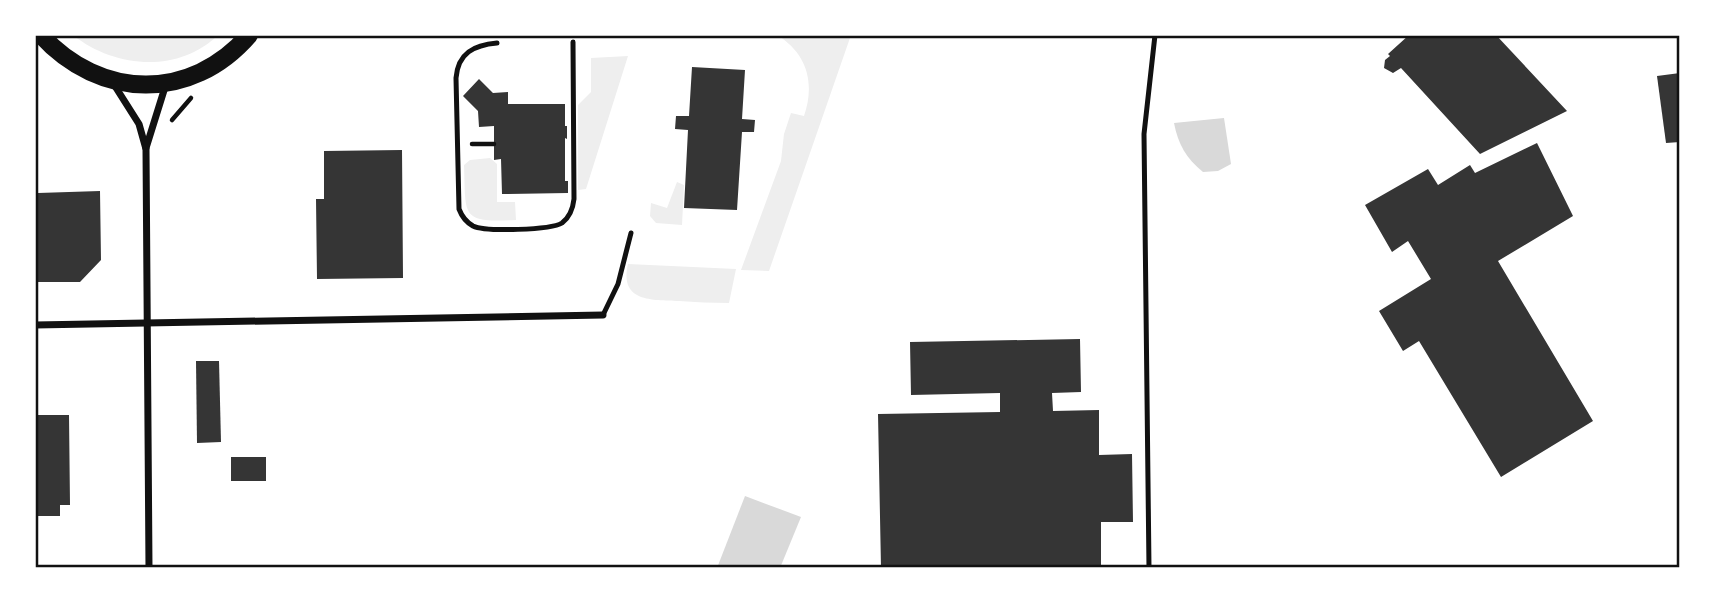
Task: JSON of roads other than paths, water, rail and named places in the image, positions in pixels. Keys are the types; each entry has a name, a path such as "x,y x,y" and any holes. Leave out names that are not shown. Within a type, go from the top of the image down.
{"main road":[{"path":"41,35 78,67 111,80 145,85 166,84 206,71 224,59 249,35"}],"street":[{"path":"111,80 139,124 146,149 149,568"},
{"path":"146,149 166,84"},
{"path":"35,325 603,315"}],"lane":[{"path":"1149,568 1144,134 1155,35"},
{"path":"497,43 472,49 463,56 458,64 456,78 459,209 470,224 483,229 549,228 564,221 571,214 574,199 573,43"},
{"path":"603,315 618,284 631,233"}]}
